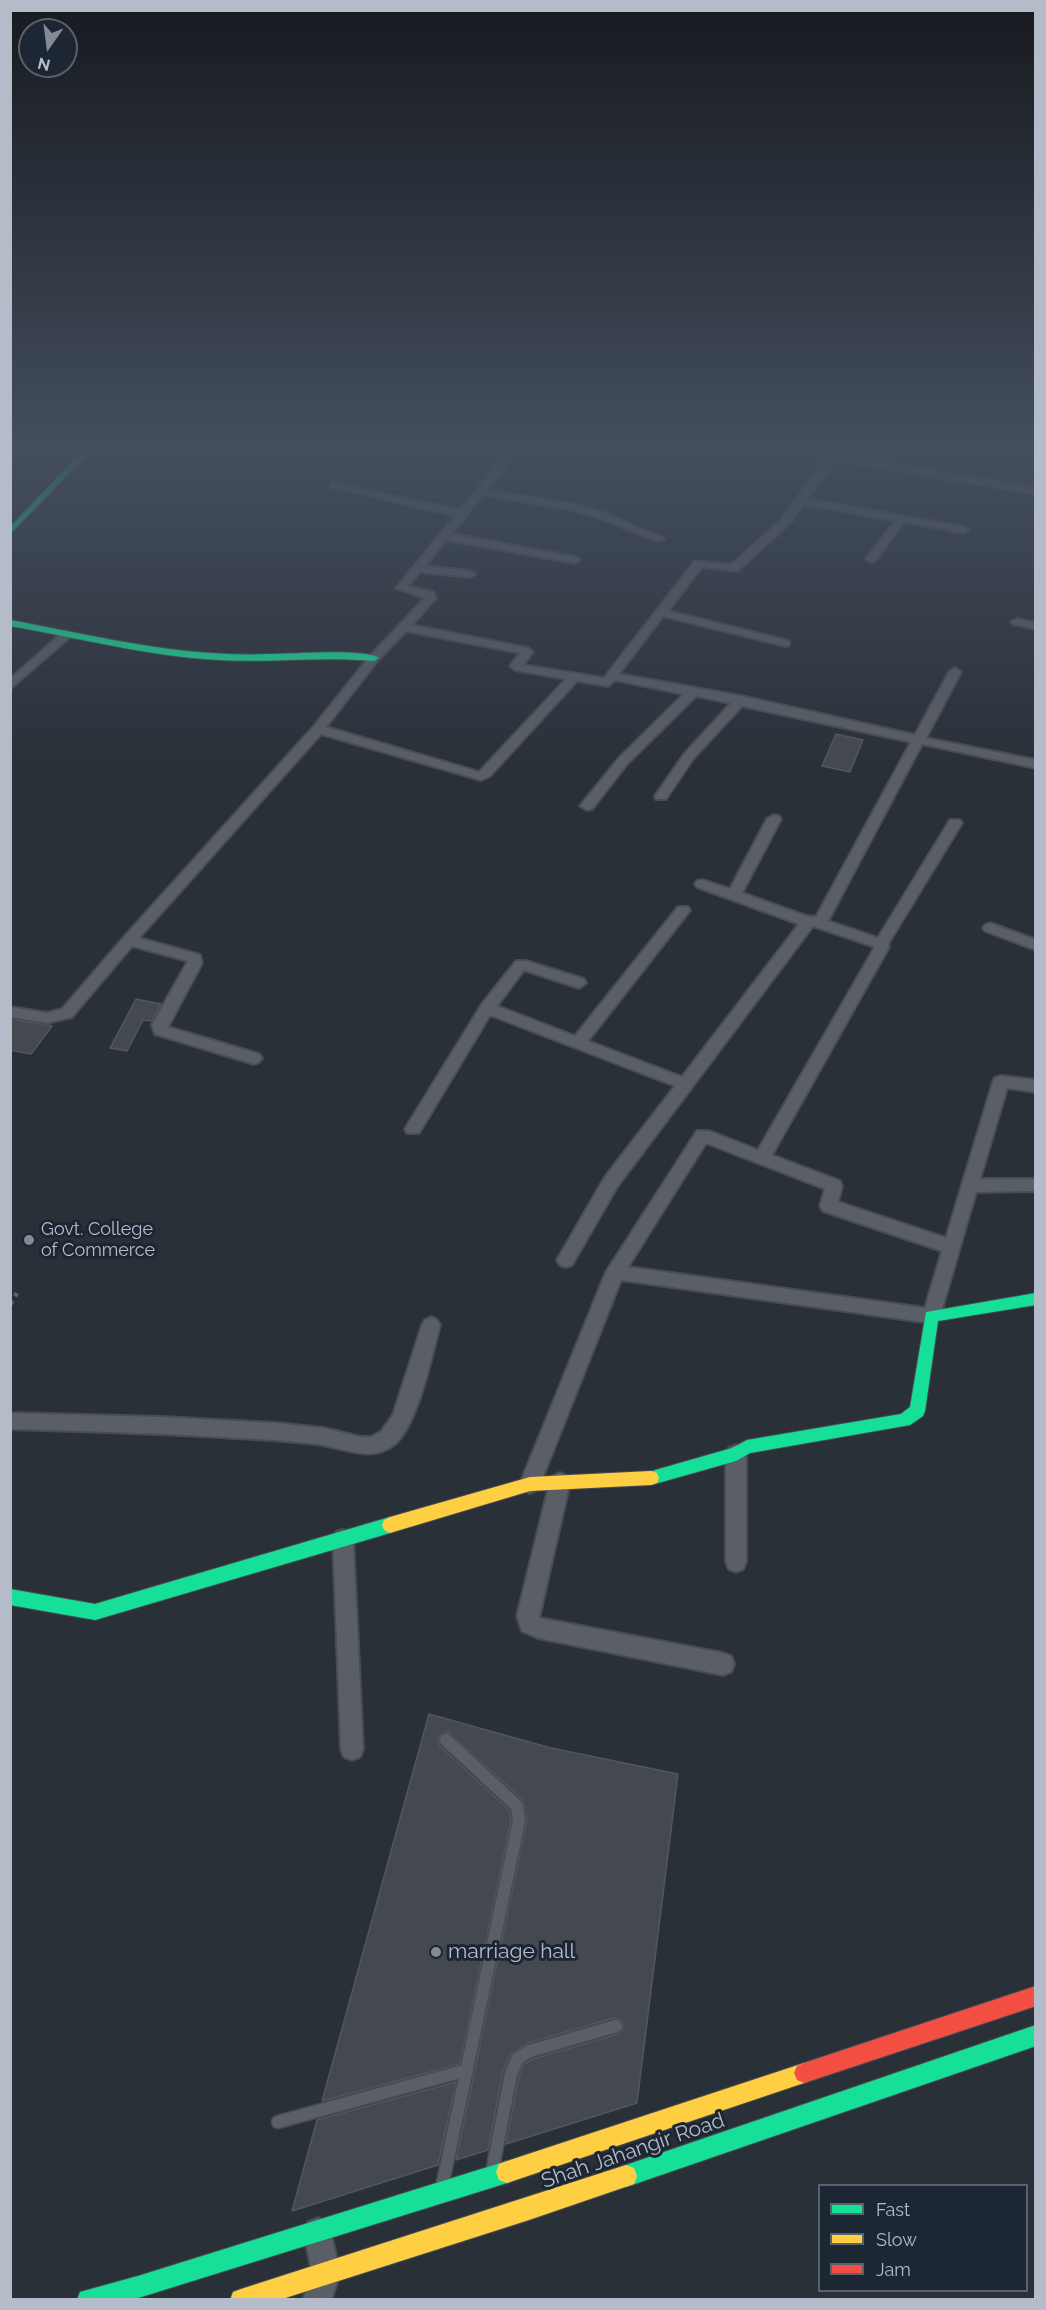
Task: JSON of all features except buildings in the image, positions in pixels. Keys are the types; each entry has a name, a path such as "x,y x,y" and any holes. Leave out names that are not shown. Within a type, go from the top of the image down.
{"street":[{"path":"10,1012 49,1018 60,1017 67,1013 129,940 318,729 374,658 431,598 429,594 401,588 426,558"},
{"path":"563,558 575,560"},
{"path":"405,627 524,650 527,652 526,655 516,667 608,682 699,563 733,569 745,558"},
{"path":"417,568 470,574"},
{"path":"660,612 784,643"},
{"path":"1017,622 1035,626"},
{"path":"10,623 200,656 250,658 350,655 374,658"},
{"path":"10,686 67,634"},
{"path":"566,1260 611,1182 685,1084 814,922 955,672"},
{"path":"318,729 481,776 575,676"},
{"path":"611,676 741,700 916,741 1035,765"},
{"path":"586,806 623,761 694,691"},
{"path":"661,796 688,756 741,700"},
{"path":"734,895 774,819"},
{"path":"762,1158 882,947 881,944 955,824"},
{"path":"702,884 881,944"},
{"path":"578,1042 683,910"},
{"path":"990,928 1035,945"},
{"path":"129,940 195,958 195,963 160,1025 160,1030 254,1058"},
{"path":"413,1129 487,1008 521,964 579,983"},
{"path":"487,1008 685,1084"},
{"path":"10,1597 95,1612 530,1484 644,1479 736,1454 747,1446 911,1417 917,1411 931,1316 1001,1082 1035,1086"},
{"path":"530,1484 615,1272 703,1136 834,1186 829,1206 951,1247"},
{"path":"969,1186 1035,1185"},
{"path":"615,1272 931,1316 1035,1299"},
{"path":"10,1421 227,1428 318,1435 366,1447 388,1439 400,1424 431,1325"},
{"path":"736,1454 736,1562"},
{"path":"560,1482 528,1616 529,1624 538,1628 723,1664"},
{"path":"343,1539 352,1749"},
{"path":"88,2300 138,2287 441,2194 492,2175 1035,1996"},
{"name":"Shah Jahangir Road","path":"241,2300 529,2209 1035,2035"},
{"path":"317,2300 326,2273 318,2232"}],"lane":[{"path":"441,2194 519,1821 517,1806 446,1740"},
{"path":"492,2175 510,2074 518,2058 530,2051 616,2026"},
{"path":"278,2122 467,2070"}],"path":[{"path":"10,1305 17,1293"}],"traffic: fast":[{"path":"10,623 200,656 374,658"},
{"path":"651,1478 736,1454 747,1447 904,1420 917,1411 931,1316 1036,1299"},
{"path":"10,1597 95,1612 390,1525"},
{"path":"626,2176 1036,2035"},
{"path":"88,2300 138,2287 507,2172"}],"traffic: slow":[{"path":"390,1525 530,1484 651,1478"},
{"path":"507,2172 804,2073"},
{"path":"241,2300 626,2176"}],"traffic: jam":[{"path":"804,2073 1036,1996"}],"place":[{"name":"Govt. College of Commerce","path":"29,1240"},
{"name":"marriage hall","path":"436,1952"}]}
